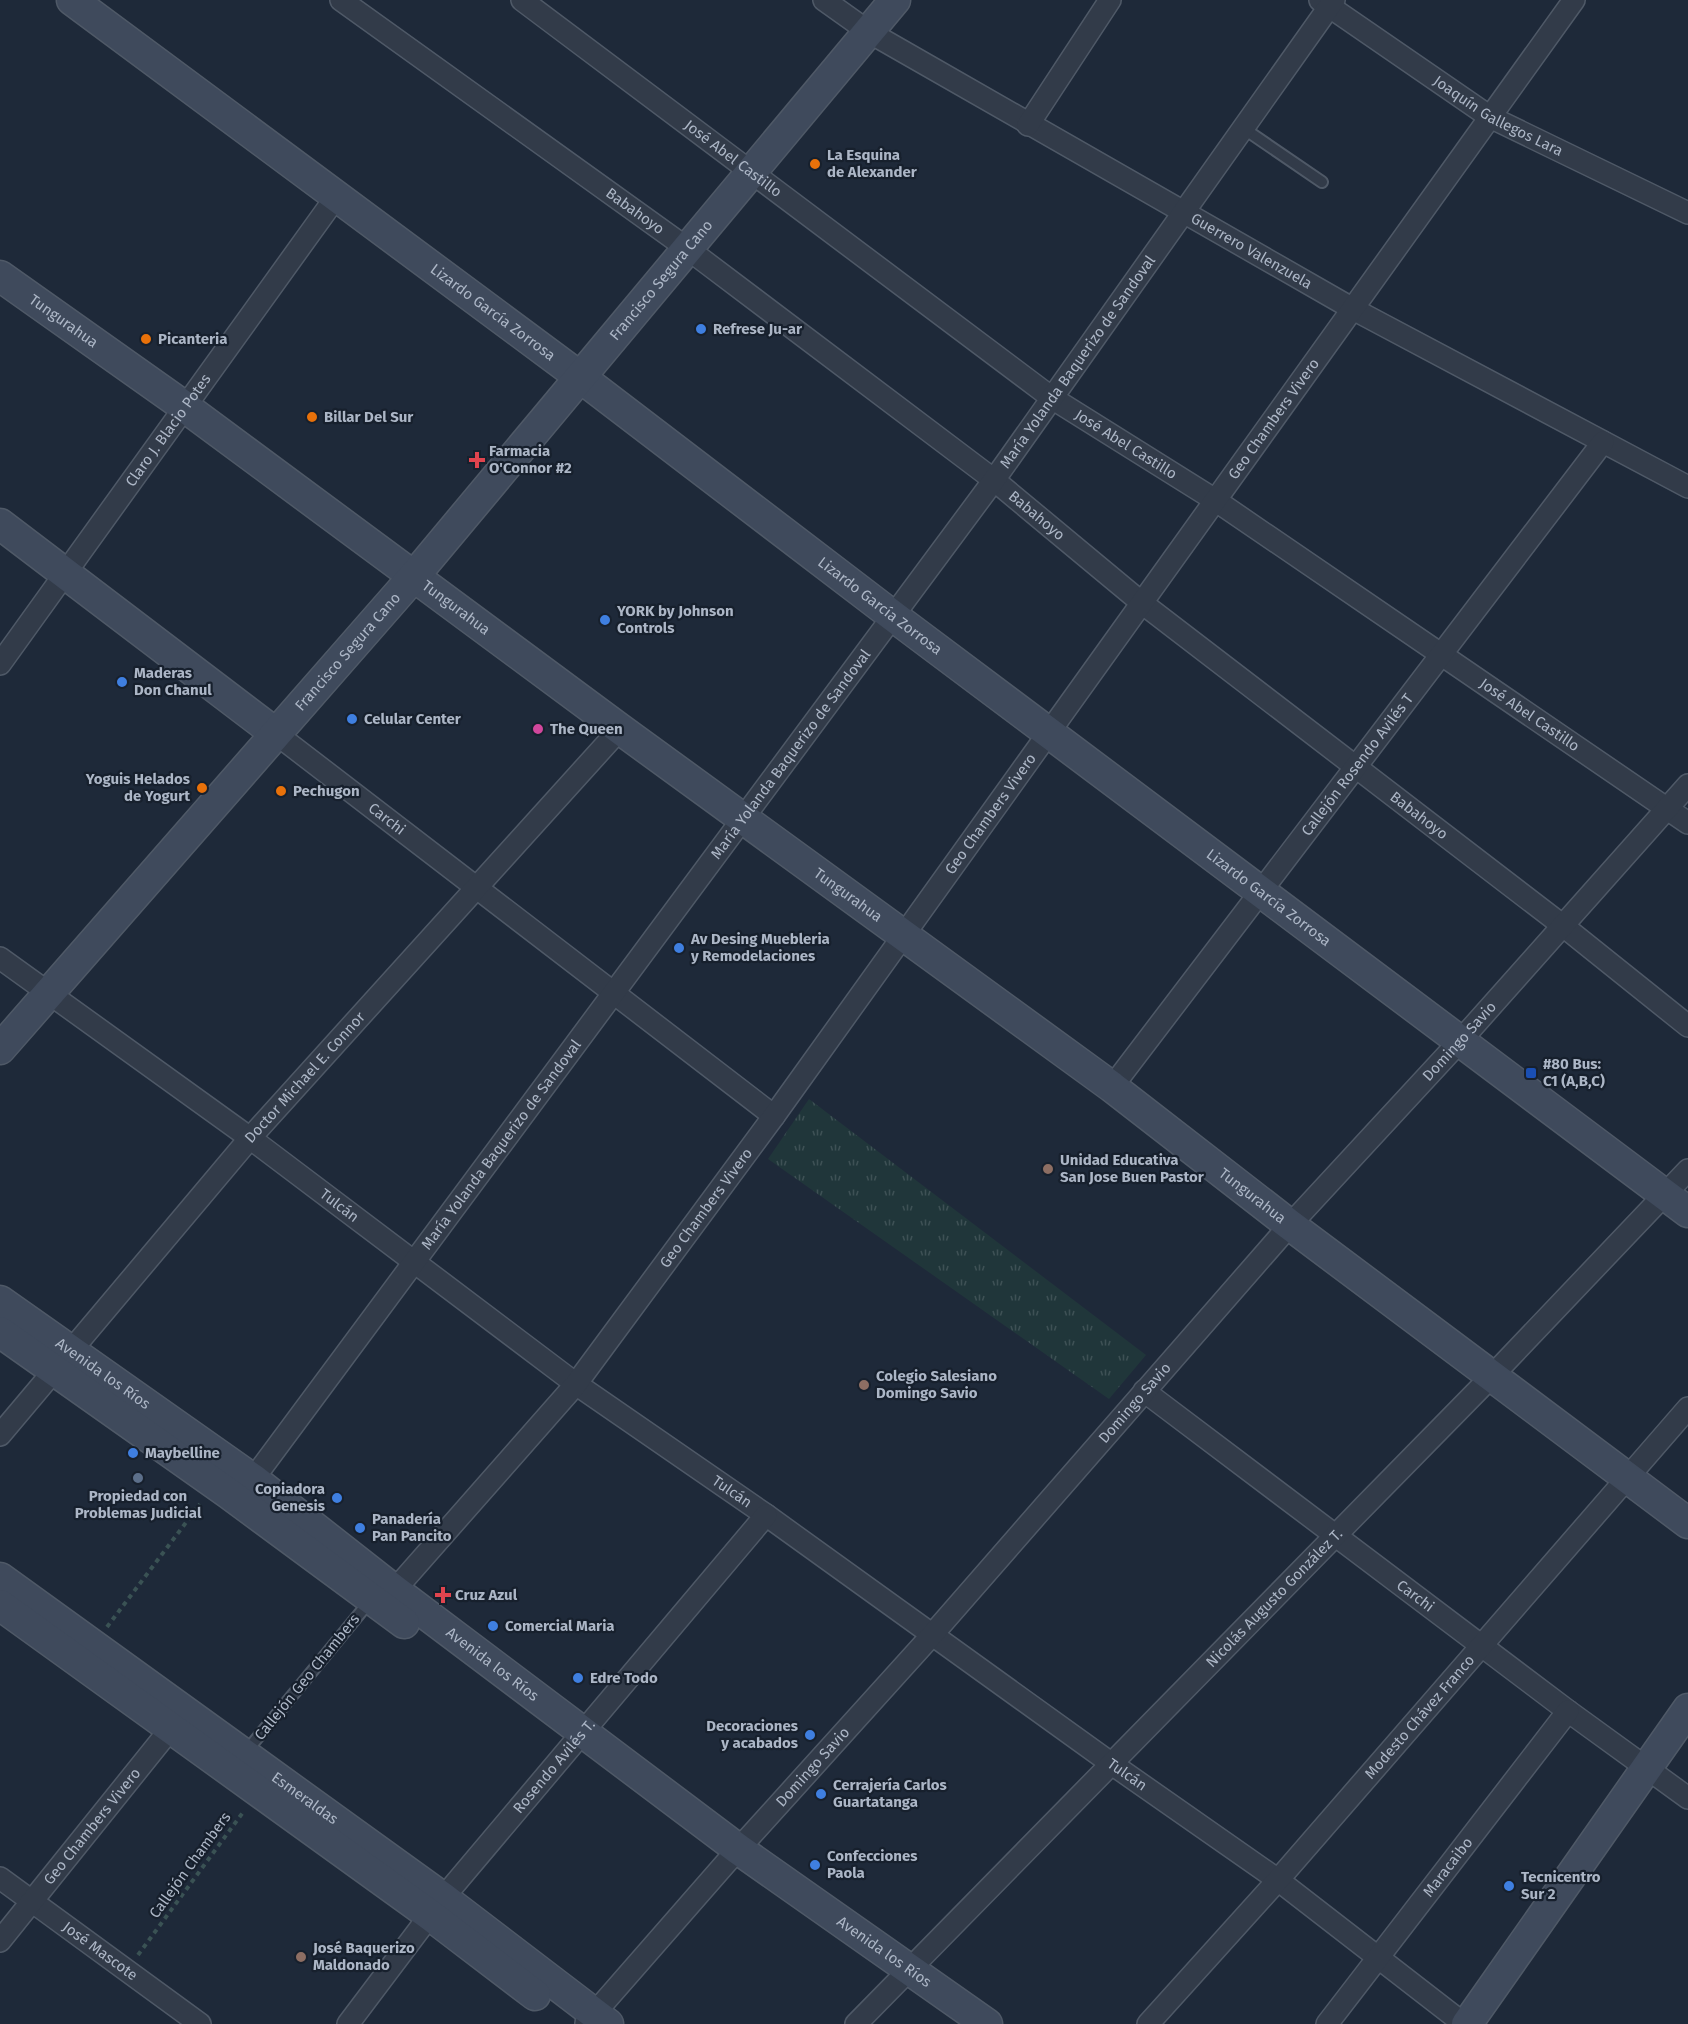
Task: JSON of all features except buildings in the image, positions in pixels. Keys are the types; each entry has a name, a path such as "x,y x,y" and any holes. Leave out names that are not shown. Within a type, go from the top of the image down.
{"main road":[{"name":"Lizardo García Zorrosa","path":"72,0 580,377 893,616 1262,890 1688,1212"},
{"name":"Francisco Segura Cano","path":"0,1049 415,575 895,0"},
{"name":"Tungurahua","path":"3,286 185,407 415,575 620,729 1112,1087 1290,1225 1688,1523"},
{"name":"Carchi","path":"0,524 275,733"},
{"name":"Avenida los Ríos","path":"0,1301 62,1362 383,1594 731,1856 903,1976 987,2024"},
{"name":"Avenida los Ríos","path":"0,1332 62,1362"},
{"name":"Esmeraldas","path":"0,1578 93,1645 178,1720"},
{"name":"Esmeraldas","path":"0,1605 178,1720 437,1906 590,2021"},
{"path":"1465,2024 1688,1709"},
{"name":"Esmeraldas","path":"237,1764 258,1792 437,1906"},
{"name":"Avenida los Ríos","path":"903,1976 954,2024"}],"street":[{"name":"Babahoyo","path":"341,0 688,249 994,480 1142,603 1562,925 1688,1026"},
{"name":"José Abel Castillo","path":"522,0 1052,398 1215,501 1442,653 1688,823"},
{"name":"Guerrero Valenzuela","path":"824,0 869,32 1028,125 1353,309 1688,487"},
{"path":"1028,125 1110,0"},
{"name":"Geo Chambers Vivero","path":"383,1594 576,1384 774,1116 1574,0"},
{"name":"Joaquín Gallegos Lara","path":"1328,2 1490,117 1688,213"},
{"name":"María Yolanda Baquerizo de Sandoval","path":"235,1488 413,1263 994,480 1243,128 1328,2"},
{"name":"Claro J. Blacio Potes","path":"0,664 336,197"},
{"name":"Callejón Rosendo Avilés T","path":"1112,1087 1603,442"},
{"name":"Doctor Michael E. Connor","path":"0,1435 250,1138 620,729"},
{"name":"Carchi","path":"275,733 774,1116"},
{"name":"Domingo Savio","path":"590,2021 731,1856 932,1635 1290,1225 1461,1040 1688,784"},
{"name":"Tulcán","path":"0,958 250,1138 576,1384 766,1515 1112,1764 1278,1880 1465,2024"},
{"name":"Nicolás Augusto González T.","path":"856,2024 1491,1377 1688,1170"},
{"name":"Carchi","path":"1144,1391 1568,1711 1688,1798"},
{"name":"Modesto Chávez Franco","path":"1148,2024 1278,1880 1481,1644 1628,1480 1688,1408"},
{"name":"Rosendo Avilés T.","path":"348,2024 437,1906 576,1738 766,1515"},
{"name":"Maracaibo","path":"1327,2024 1568,1711"},
{"name":"Geo Chambers Vivero","path":"0,1941 34,1902 178,1720"},
{"name":"José Mascote","path":"0,1878 200,2024"}],"lane":[{"path":"1243,128 1322,182"},
{"name":"Callejón Geo Chambers","path":"237,1764 383,1594"}],"path":[{"path":"93,1645 235,1488"},
{"name":"Callejón Chambers","path":"127,1970 258,1792"}],"green space":[{"path":"809,1099 1146,1355 1109,1399 768,1159"}],"place":[{"name":"La Esquina de Alexander","path":"815,164"},
{"name":"Refrese Ju-ar","path":"701,329"},
{"name":"Picanteria","path":"146,339"},
{"name":"Billar Del Sur","path":"312,417"},
{"name":"Farmacia O'Connor #2","path":"477,460"},
{"name":"YORK by Johnson Controls","path":"605,620"},
{"name":"Maderas Don Chanul","path":"122,682"},
{"name":"Celular Center","path":"352,719"},
{"name":"The Queen","path":"538,729"},
{"name":"Yoguis Helados de Yogurt","path":"202,788"},
{"name":"Pechugon","path":"281,791"},
{"name":"Av Desing Muebleria y Remodelaciones","path":"679,948"},
{"name":"#80 Bus: C1 (A,B,C)","path":"1531,1073"},
{"name":"Unidad Educativa San Jose Buen Pastor","path":"1048,1169"},
{"name":"Colegio Salesiano Domingo Savio","path":"864,1385"},
{"name":"Maybelline","path":"133,1453"},
{"name":"Propiedad con Problemas Judicial","path":"138,1478"},
{"name":"Copiadora Genesis","path":"337,1498"},
{"name":"Panadería Pan Pancito","path":"360,1528"},
{"name":"Cruz Azul","path":"443,1595"},
{"name":"Comercial Maria","path":"493,1626"},
{"name":"Edre Todo","path":"578,1678"},
{"name":"Decoraciones y acabados","path":"810,1735"},
{"name":"Cerrajería Carlos Guartatanga","path":"821,1794"},
{"name":"Confecciones Paola","path":"815,1865"},
{"name":"Tecnicentro Sur 2","path":"1509,1886"},
{"name":"José Baquerizo Maldonado","path":"301,1957"}]}
